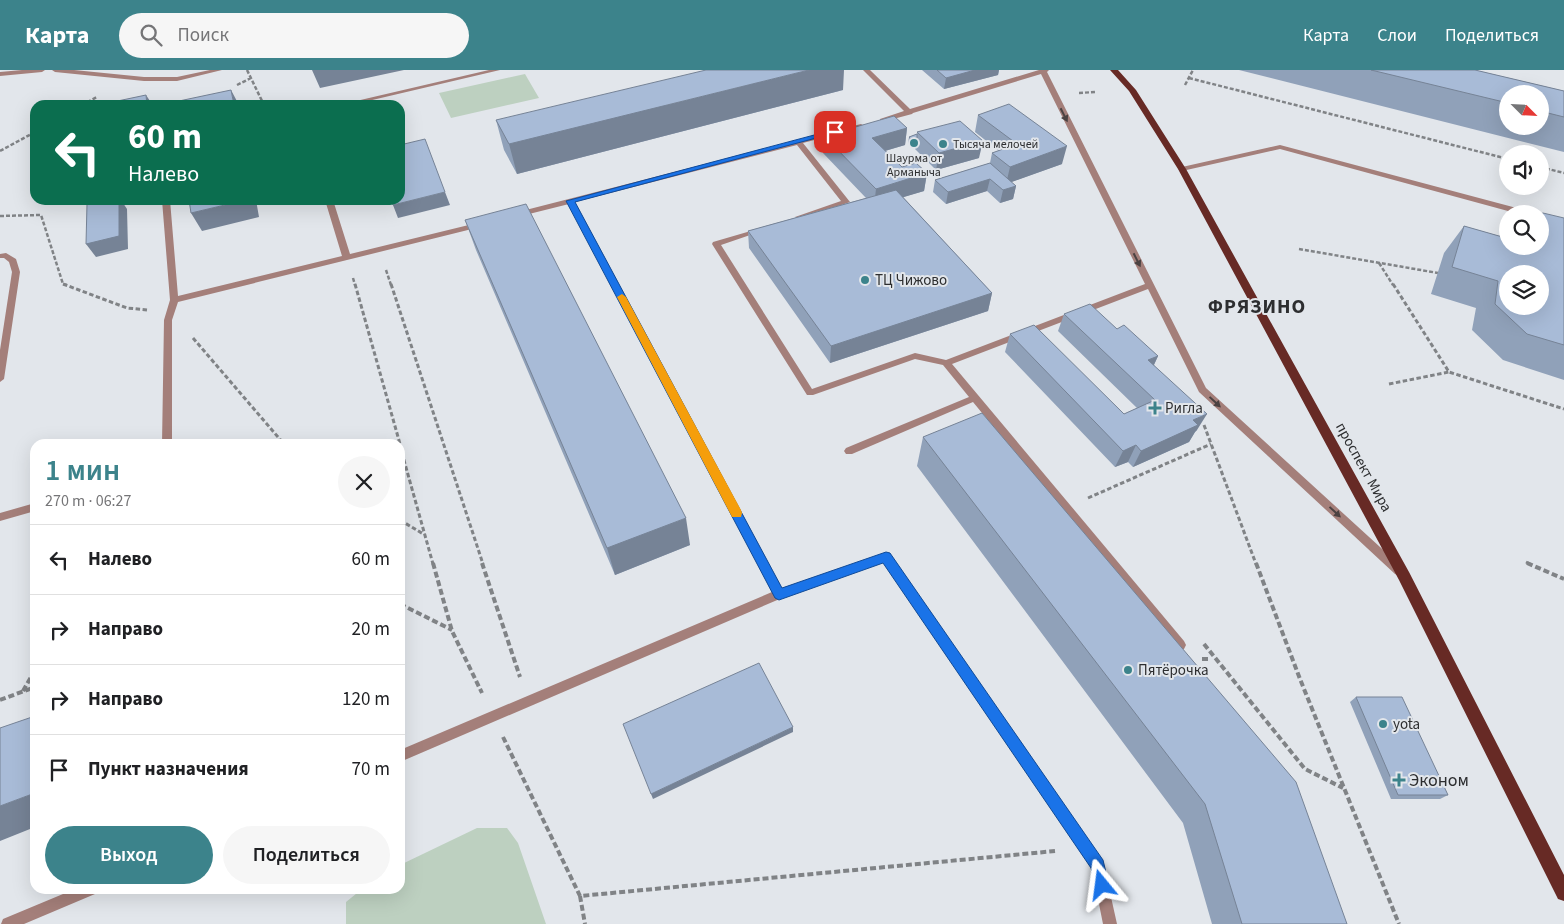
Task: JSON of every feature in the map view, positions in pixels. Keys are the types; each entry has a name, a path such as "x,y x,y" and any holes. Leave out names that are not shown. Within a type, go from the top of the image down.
{"main road":[{"name":"проспект Мира","path":"1114,70 1132,90 1182,169 1404,576 1564,893"}],"lane":[{"path":"0,74 42,70"},
{"path":"55,70 144,79 177,79 219,70"},
{"path":"364,100 497,70"},
{"path":"866,70 910,113"},
{"path":"505,218 910,113 1044,71 1202,390 1404,576"},
{"path":"790,220 846,202 798,142"},
{"path":"1182,169 1280,147 1499,206"},
{"path":"570,201 779,594"},
{"path":"166,205 174,300 168,320 167,439"},
{"path":"331,205 347,258"},
{"path":"174,300 487,222"},
{"path":"772,226 716,244 810,393 915,356 946,363 1035,332 1150,285"},
{"path":"0,256 6,255 13,261 16,272 0,380"},
{"path":"946,363 1180,645"},
{"path":"849,451 975,398"},
{"path":"0,517 30,508"},
{"path":"405,754 779,594 886,557 1098,866 1110,924"},
{"path":"8,924 78,894"}],"path":[{"path":"247,70 262,100"},
{"path":"1184,85 1193,70"},
{"path":"1189,78 1499,157"},
{"path":"0,151 30,135"},
{"path":"1549,170 1564,174"},
{"path":"1299,249 1438,273"},
{"path":"347,258 398,439"},
{"path":"1379,262 1449,372"},
{"path":"385,267 528,702"},
{"path":"170,312 279,439"},
{"path":"1389,384 1449,372 1564,409"},
{"path":"1202,420 1296,670 1399,924"},
{"path":"1092,506 1086,498 1211,444"},
{"path":"405,463 452,631 580,896 585,924"},
{"path":"405,523 425,535"},
{"path":"1526,562 1564,579"},
{"path":"405,607 452,631"},
{"path":"1199,638 1305,769 1344,788"},
{"path":"22,692 30,678"},
{"path":"0,700 30,689"},
{"path":"580,896 1086,848"}],"green space":[{"path":"525,74 539,98 451,118 439,93"},
{"path":"477,828 507,828 518,843 546,924 346,924 346,902 356,894 405,894 405,863"}],"building":[{"path":"706,70 809,70 509,144 496,120"},
{"path":"937,70 975,70 946,78"},
{"path":"1371,70 1475,70 1539,85 1499,85 1499,101"},
{"path":"1549,87 1564,91 1564,117 1549,113"},
{"path":"231,90 233,100 184,100"},
{"path":"146,95 146,100 122,100"},
{"path":"1009,104 1067,146 1010,167 992,153 1017,144 978,115"},
{"path":"894,116 907,128 872,138 902,167 916,163 927,173 876,189 824,136"},
{"path":"960,121 983,141 939,153 917,132"},
{"path":"917,134 917,138 911,139 909,137"},
{"path":"425,139 445,192 405,202 405,144"},
{"path":"990,163 1016,186 1003,190 990,179 948,192 935,180"},
{"name":"ТЦ Чижово","path":"896,190 992,293 831,346 748,231"},
{"path":"526,204 686,518 607,548 465,220"},
{"path":"87,205 119,205 119,236 86,244"},
{"path":"190,205 225,205 191,213"},
{"path":"1549,214 1564,218 1564,345 1527,334 1507,315 1549,315 1549,265 1499,265 1499,308 1495,304 1498,281 1452,267 1464,226 1499,236 1499,255 1549,255"},
{"path":"1090,304 1117,329 1124,325 1158,356 1148,360 1207,414 1193,420 1198,425 1141,451 1136,445 1123,451 1010,334 1034,325 1124,414 1155,400 1064,314"},
{"path":"982,413 1296,782 1347,924 1242,924 1205,804 923,437"},
{"path":"759,663 793,727 651,794 623,724"},
{"path":"1356,697 1402,697 1448,795 1398,795"},
{"path":"30,718 30,795 0,806 0,728"}],"slow traffic":[{"path":"622,297 736,513"}],"place":[{"name":"Шаурма от Арманыча","path":"914,143"},
{"name":"Тысяча мелочей","path":"943,144"},
{"name":"ТЦ Чижово","path":"865,280"},
{"name":"Ригла","path":"1155,408"},
{"name":"Пятёрочка","path":"1128,670"},
{"name":"yota","path":"1383,724"},
{"name":"Эконом","path":"1399,780"}],"district":[{"name":"ФРЯЗИНО","path":"1257,306"}],"route":[{"path":"835,132 570,201 779,594 886,557 1098,866 1102,885"}]}
